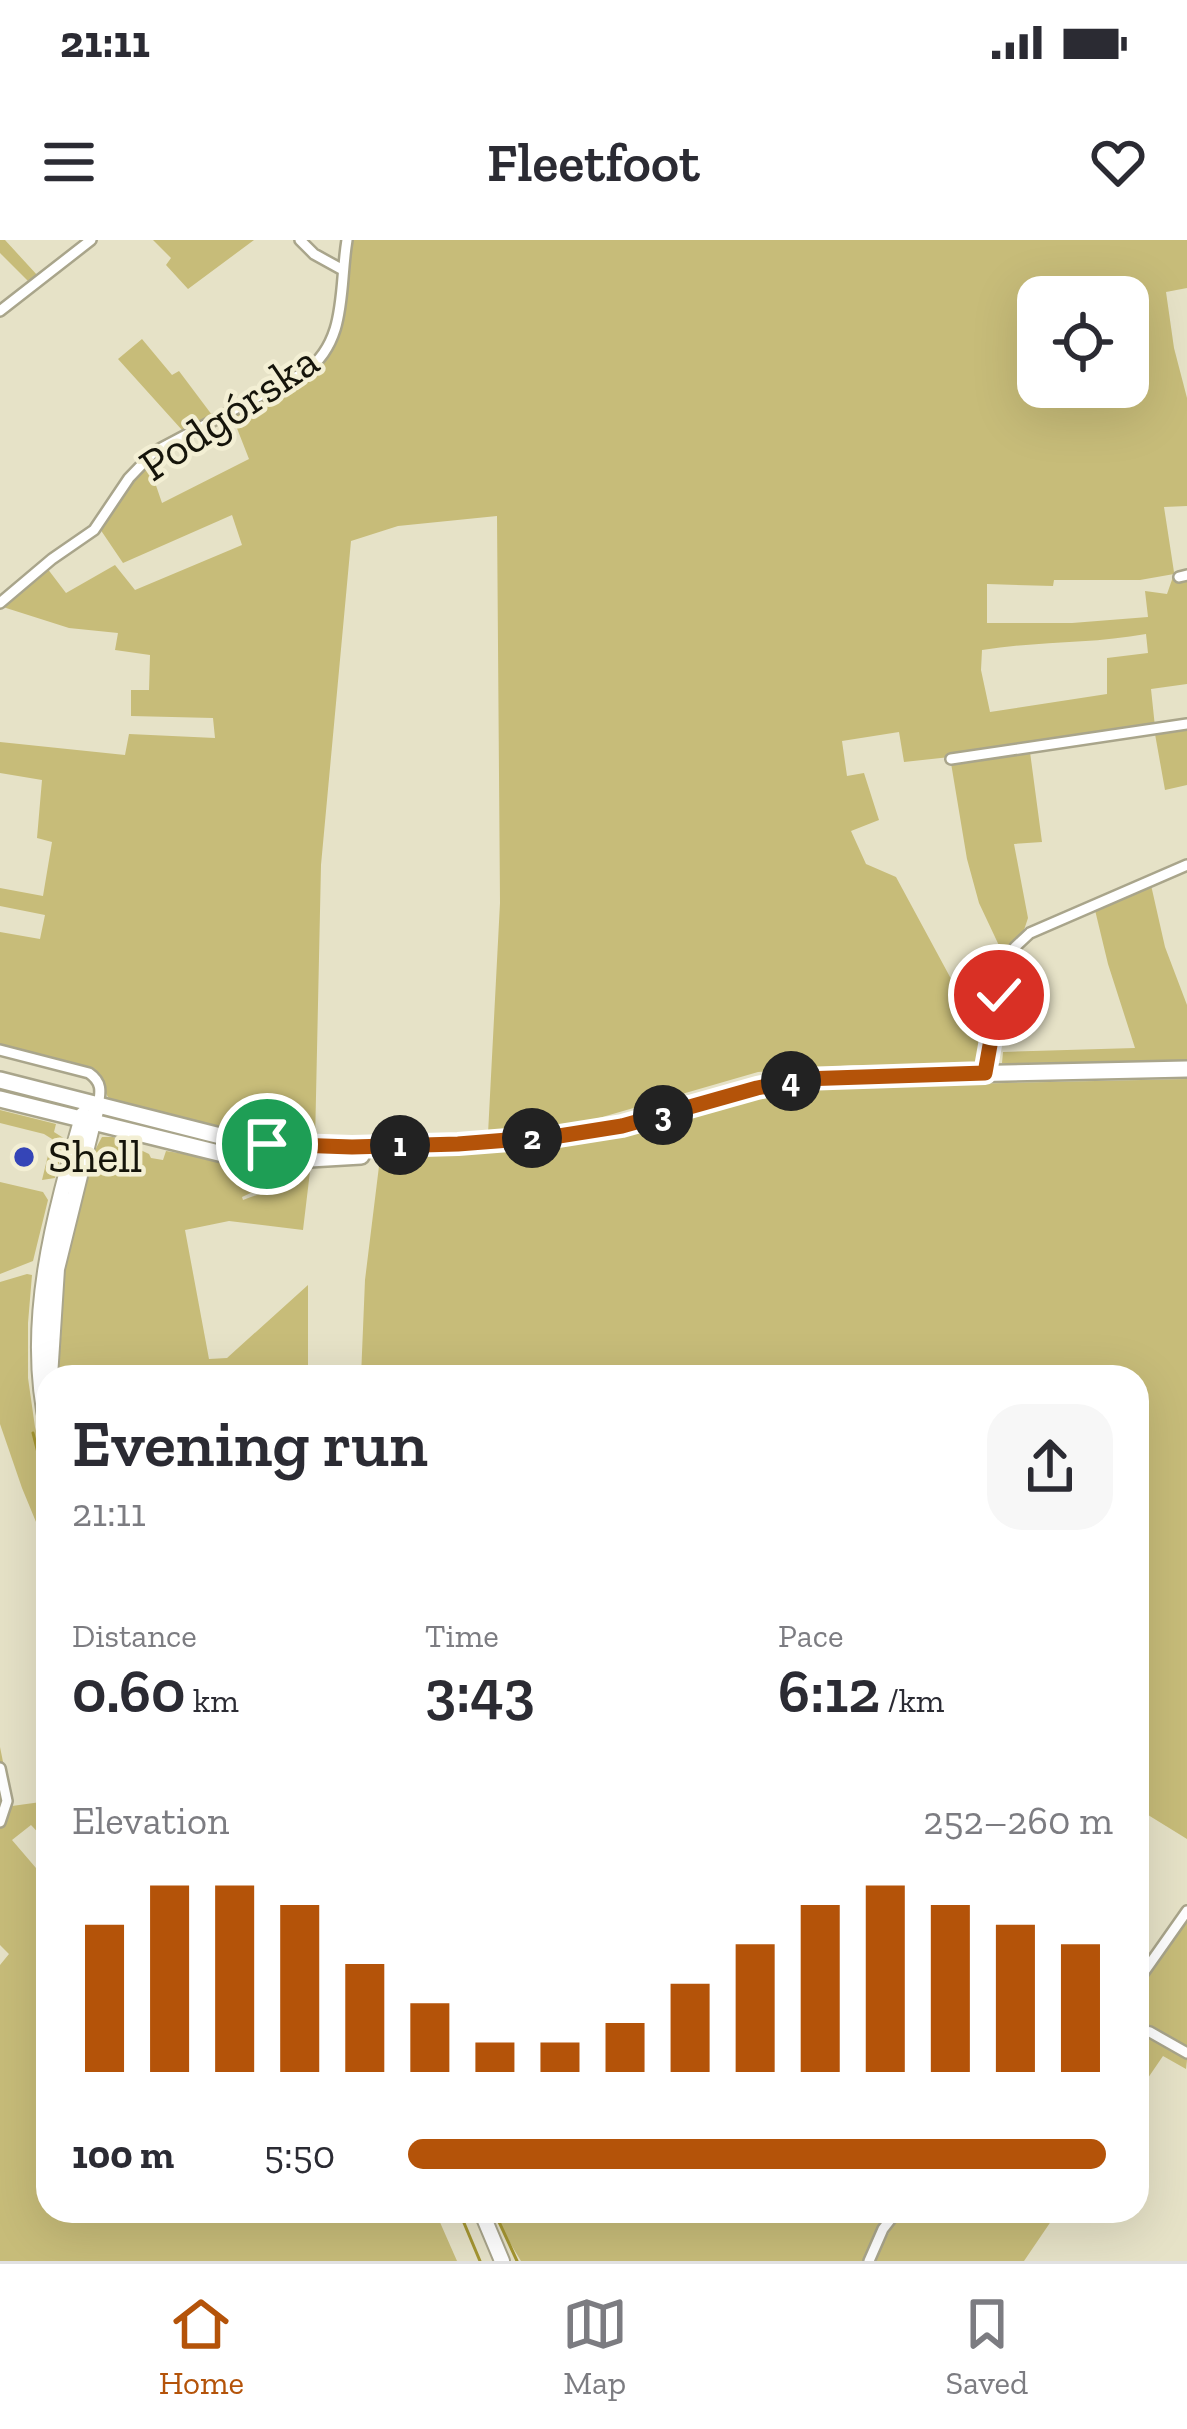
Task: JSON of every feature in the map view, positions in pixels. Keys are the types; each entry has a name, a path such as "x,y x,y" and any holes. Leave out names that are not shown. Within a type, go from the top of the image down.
{"main road":[{"path":"0,1099 55,1113 90,1113 317,1148 571,1135 802,1079 1187,1069"},
{"path":"0,1080 90,1113"},
{"path":"55,1113 76,1140"},
{"path":"39,1365 40,1306 50,1244 76,1140 90,1113"},
{"path":"51,1365 57,1269 90,1113"},
{"path":"486,2223 502,2261"}],"street":[{"path":"0,311 91,240"},
{"path":"300,240 343,270"},
{"name":"Podgórska","path":"0,603 94,530 129,478 154,452 316,364 332,343 338,323 347,240"},
{"path":"951,759 1187,724"},
{"path":"985,1073 1004,975 1020,942 1043,926 1187,865"},
{"path":"0,1050 92,1075 90,1113"},
{"path":"0,1768 7,1802 0,1822"},
{"path":"1149,1965 1187,1911"},
{"path":"1149,2032 1187,2053"},
{"path":"869,2261 888,2223"}],"shaded area":[{"path":"0,240 38,276 30,283 0,253"},
{"path":"153,240 254,240 188,289 166,265 171,258"},
{"path":"350,240 1187,240 1187,288 1166,292 1187,398 1187,506 1164,507 1174,572 1187,573 1187,684 1151,689 1155,727 995,756 1030,752 1042,842 1014,844 1028,918 1023,933 1003,954 979,903 967,859 950,757 904,762 899,732 842,741 847,776 864,773 879,820 851,831 866,864 896,877 983,1038 979,1066 854,1065 758,1072 592,1120 488,1134 500,903 497,516 398,526 351,541 321,865 315,1143 238,1133 113,1103 96,1072 0,1047 0,932 40,939 45,915 0,906 0,888 43,896 52,842 37,838 42,780 0,773 0,742 125,755 129,734 215,738 213,718 131,716 131,690 149,690 150,655 115,650 118,633 69,628 3,607 47,568 66,593 115,565 135,590 242,545 232,515 123,563 100,529 148,462 162,503 249,459 231,413 318,366 336,340","holes":["1174,574 1167,594 1145,591 1148,617 987,623 987,584 1053,586 1054,580 1140,580","1146,634 1148,653 1107,658 1107,694 990,712 982,650"]},
{"path":"142,339 172,375 179,371 212,415 182,430 118,359"},
{"path":"1187,728 1187,785 1165,790 1155,734"},
{"path":"1151,885 1165,947 1187,1005 1187,1062 1002,1063 1003,1052 1135,1048 1095,910"},
{"path":"1187,1079 1187,1839 1149,1816 1149,1365 361,1365 365,1280 380,1158 592,1141 781,1092"},
{"path":"0,1110 56,1124 54,1132 65,1139 55,1178 42,1180 52,1139 0,1123"},
{"path":"102,1137 113,1137 163,1160 166,1151 286,1164 281,1176 243,1200 280,1184 295,1166 311,1163 303,1230 229,1221 185,1230 209,1359 227,1358 308,1285 308,1365 56,1365 63,1271"},
{"path":"0,1182 43,1192 48,1200 33,1261 0,1274"},
{"path":"32,1275 28,1378 36,1431 36,1522 0,1424 0,1282"},
{"path":"0,1747 12,1806 36,1803 36,1830 31,1825 12,1840 36,1868 36,2223 440,2223 457,2261 0,2261 0,1965 9,1954 0,1945 0,1829 7,1818 0,1805"},
{"path":"1187,1916 1187,2047 1149,2027 1149,1973"},
{"path":"1149,2037 1187,2060 1186,2069 1163,2056 1149,2076"},
{"path":"500,2223 882,2223 863,2261 521,2261"},
{"path":"894,2223 1050,2223 1024,2261 874,2261"}],"waterway":[{"path":"33,1433 36,1445"},
{"path":"464,2223 480,2261"},
{"path":"500,2223 517,2261"}],"place":[{"name":"Shell","path":"24,1157"}],"route":[{"path":"267,1144 352,1147 559,1136 622,1126 802,1079 985,1073 999,995"}]}
